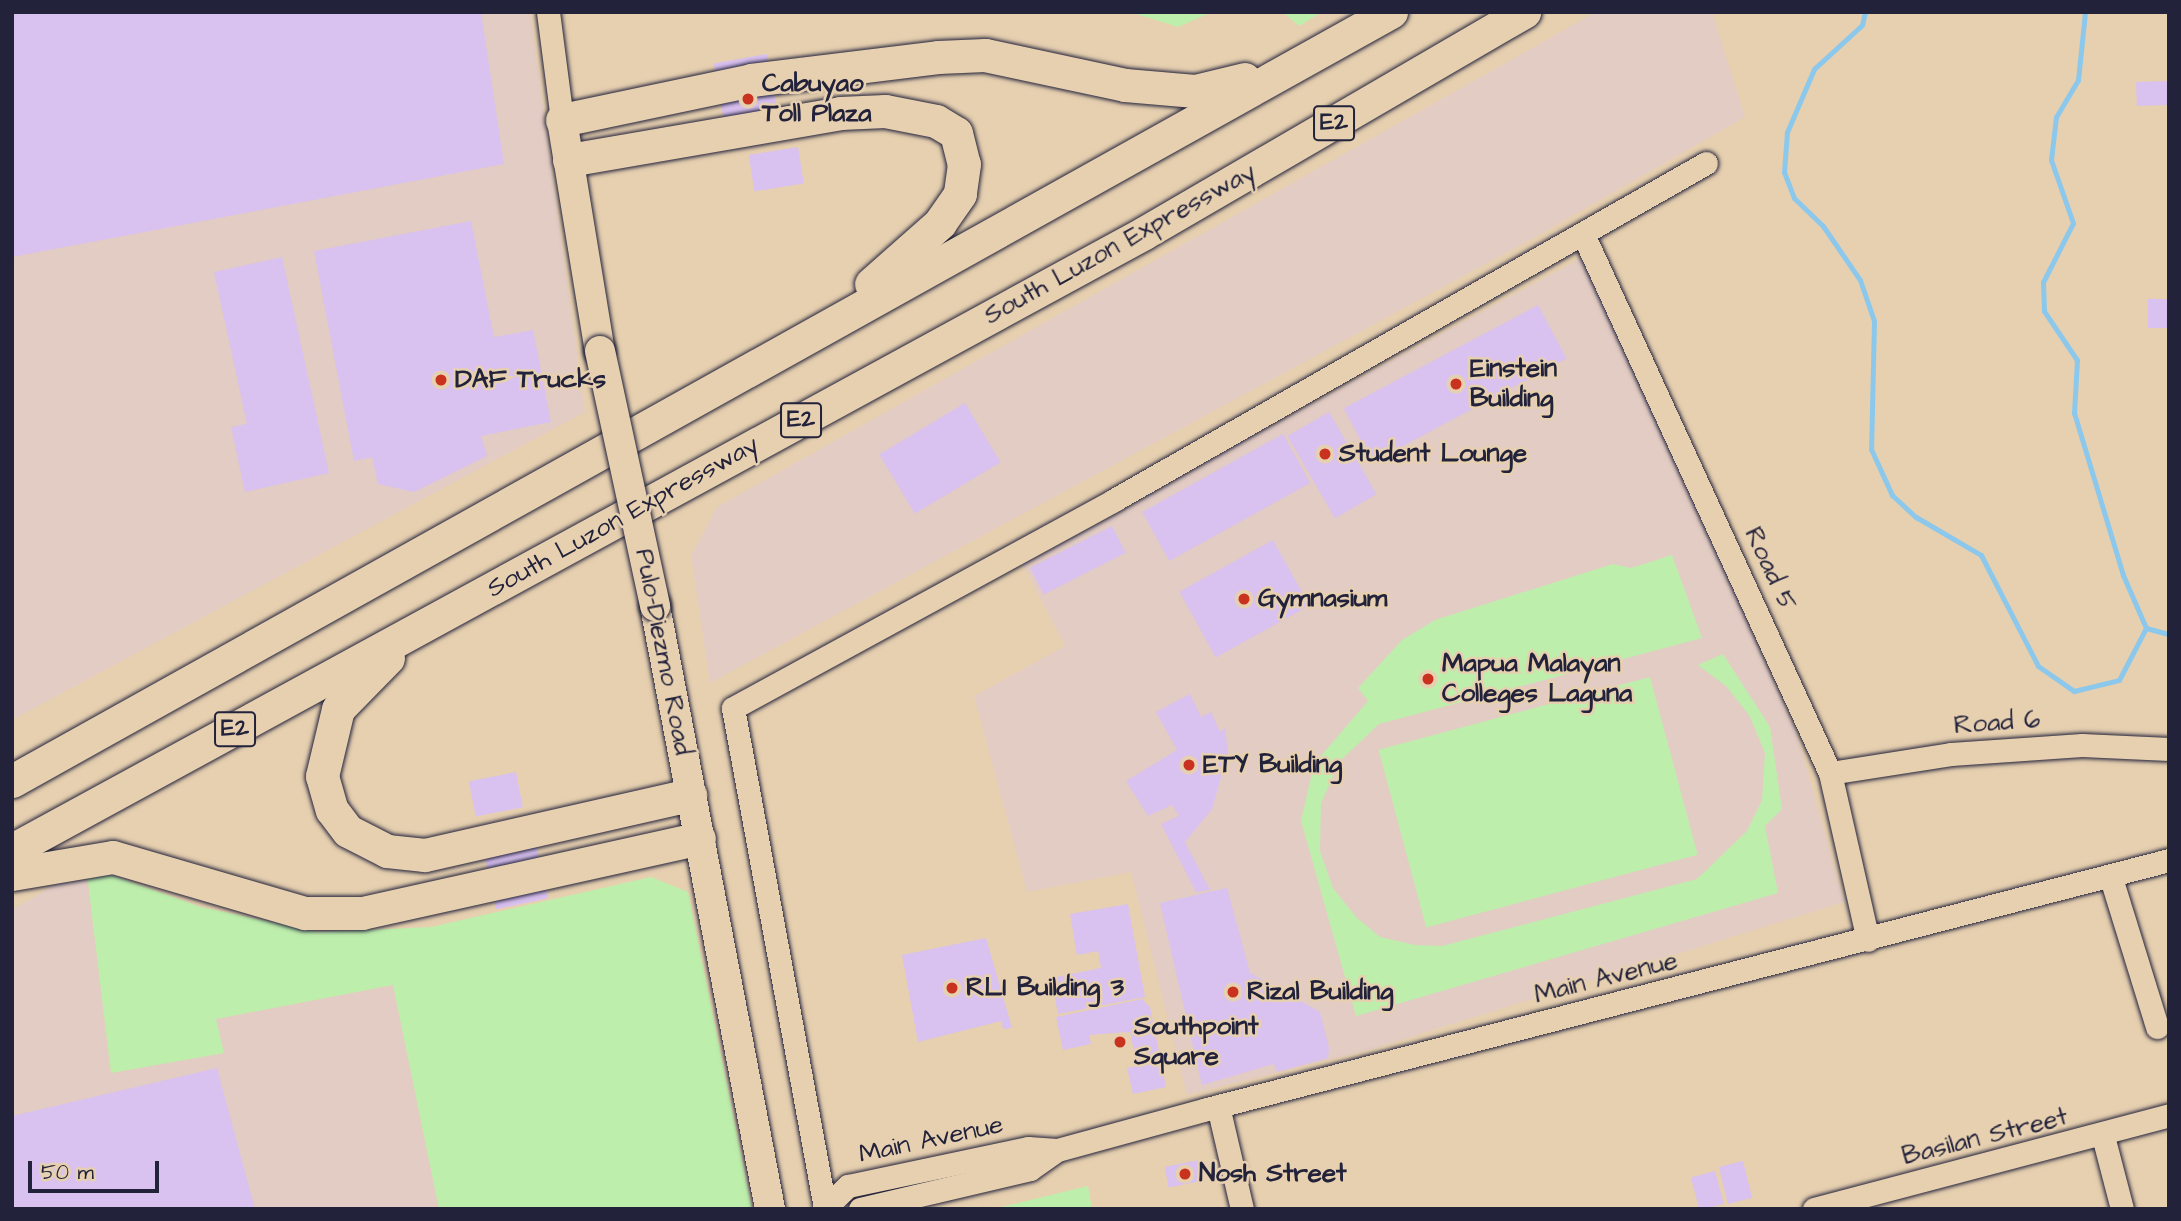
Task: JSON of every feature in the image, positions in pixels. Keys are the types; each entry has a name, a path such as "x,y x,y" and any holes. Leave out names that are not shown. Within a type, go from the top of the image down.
{"highway":[{"name":"E2","path":"12,781 1391,12"},
{"name":"South Luzon Expressway","path":"12,850 1144,233 1524,12"},
{"path":"562,120 751,80 938,57 985,55 1125,85 1195,92 1310,57"},
{"path":"569,160 840,113 916,115 956,133 964,164 960,194 940,223 794,344"},
{"path":"458,607 374,668 338,709 322,776 332,810 348,831 387,851 425,855 690,795"},
{"path":"12,874 113,857 305,913 362,913 699,838"}],"main road":[{"name":"Pulo-Diezmo Road","path":"562,120 600,351 655,606 770,1209"}],"street":[{"name":"Pulo-Diezmo Road","path":"548,12 562,120"},
{"path":"826,1208 733,708 1706,163"},
{"name":"Road 5","path":"1583,234 1830,772 1868,940"},
{"name":"Road 6","path":"1830,772 2004,750 2169,749"},
{"name":"Main Avenue","path":"826,1208 848,1186 1028,1148 1057,1150 1218,1106 2111,878 2169,859"},
{"path":"2111,878 2157,1027"},
{"path":"1218,1106 1242,1209"},
{"name":"Basilan Street","path":"1817,1208 2103,1136 2169,1115"},
{"path":"2103,1136 2122,1209"},
{"name":"Main Avenue","path":"860,1209 1030,1169 1057,1150"}],"shaded area":[{"path":"12,12 530,12 585,412 12,720"},
{"path":"1596,12 1712,12 1745,117 1530,240 710,683 691,556 717,507"},
{"name":"Mapua Malayan Colleges Laguna","path":"1585,256 1796,731 1844,902 1372,1049 1187,1095 1131,872 1027,892 974,696 1065,646 1021,561"},
{"path":"86,866 111,1073 223,1053 215,1019 393,985 439,1209 12,1209 12,910"}],"green space":[{"path":"1130,12 1212,12 1178,27"},
{"path":"1283,12 1322,12 1299,26"},
{"path":"1672,555 1702,638 1379,724 1340,761 1321,803 1320,851 1333,888 1356,917 1380,937 1415,945 1442,946 1697,879 1747,831 1762,800 1765,753 1749,715 1726,686 1698,665 1723,654 1770,727 1782,809 1765,826 1778,893 1356,1016 1301,821 1314,764 1368,701 1358,688 1402,640 1435,620 1613,564 1631,568"},
{"path":"1650,677 1698,855 1426,927 1379,750"},
{"path":"86,866 201,907 319,932 431,927 651,877 688,892 752,1209 439,1209 393,985 216,1019 224,1053 111,1073"},
{"path":"1088,1186 1092,1209 993,1209"}],"building":[{"path":"12,12 481,12 504,164 12,257"},
{"name":"Cabuyao Toll Plaza","path":"767,54 781,134 728,143 714,63"},
{"path":"2168,81 2169,105 2137,106 2136,82"},
{"path":"798,147 804,184 754,191 749,155"},
{"name":"DAF Trucks","path":"471,221 494,337 533,330 551,422 481,436 487,456 414,492 378,484 372,457 354,461 314,251"},
{"path":"282,257 329,473 245,492 231,427 247,424 214,272"},
{"path":"2148,299 2169,299 2169,328 2148,328"},
{"name":"Einstein Building","path":"1538,305 1567,359 1372,462 1344,408"},
{"path":"965,403 1001,462 915,514 879,455"},
{"name":"Student Lounge","path":"1329,412 1376,494 1335,518 1287,436"},
{"path":"1283,434 1310,483 1169,561 1142,512"},
{"path":"1112,526 1126,553 1044,594 1030,568"},
{"name":"Gymnasium","path":"1273,540 1309,606 1216,657 1179,592"},
{"name":"ETY Building","path":"1190,694 1201,717 1211,712 1220,732 1225,728 1228,753 1212,809 1185,842 1210,890 1196,892 1161,824 1179,816 1172,805 1148,816 1126,781 1177,750 1156,712"},
{"path":"516,772 523,807 476,816 469,781"},
{"path":"531,819 548,898 496,909 479,830"},
{"name":"Rizal Building","path":"1227,888 1250,973 1320,1012 1329,1048 1328,1058 1277,1072 1274,1064 1202,1085 1160,903"},
{"path":"1128,904 1145,997 1058,1014 1051,978 1101,968 1098,951 1077,955 1070,914"},
{"name":"RLI Building 3","path":"986,938 1012,1028 1003,1029 1001,1021 918,1042 902,955"},
{"path":"1142,999 1150,1007 1166,1087 1133,1094 1127,1068 1137,1066 1130,1032 1089,1035 1091,1044 1063,1050 1056,1017"},
{"path":"217,1068 255,1209 12,1209 12,1116"},
{"name":"Nosh Street","path":"1200,1160 1204,1181 1169,1187 1165,1167"},
{"path":"1743,1161 1752,1198 1728,1204 1719,1167"},
{"path":"1715,1171 1724,1204 1699,1209 1691,1177"}],"waterway":[{"path":"1865,12 1862,25 1814,69 1787,132 1784,172 1794,198 1823,226 1860,280 1874,321 1871,449 1892,495 1916,517 1981,555 2038,666 2074,691 2119,680 2146,628 2123,575 2074,413 2077,360 2044,311 2043,282 2073,223 2051,160 2056,117 2078,80 2085,12"},
{"path":"2146,628 2169,634"}],"place":[{"name":"Cabuyao Toll Plaza","path":"748,99"},
{"name":"DAF Trucks","path":"441,380"},
{"name":"Einstein Building","path":"1456,384"},
{"name":"Student Lounge","path":"1325,454"},
{"name":"Gymnasium","path":"1244,599"},
{"name":"Mapua Malayan Colleges Laguna","path":"1428,679"},
{"name":"ETY Building","path":"1189,765"},
{"name":"RLI Building 3","path":"952,988"},
{"name":"Rizal Building","path":"1233,992"},
{"name":"Southpoint Square","path":"1120,1042"},
{"name":"Nosh Street","path":"1185,1174"}]}
